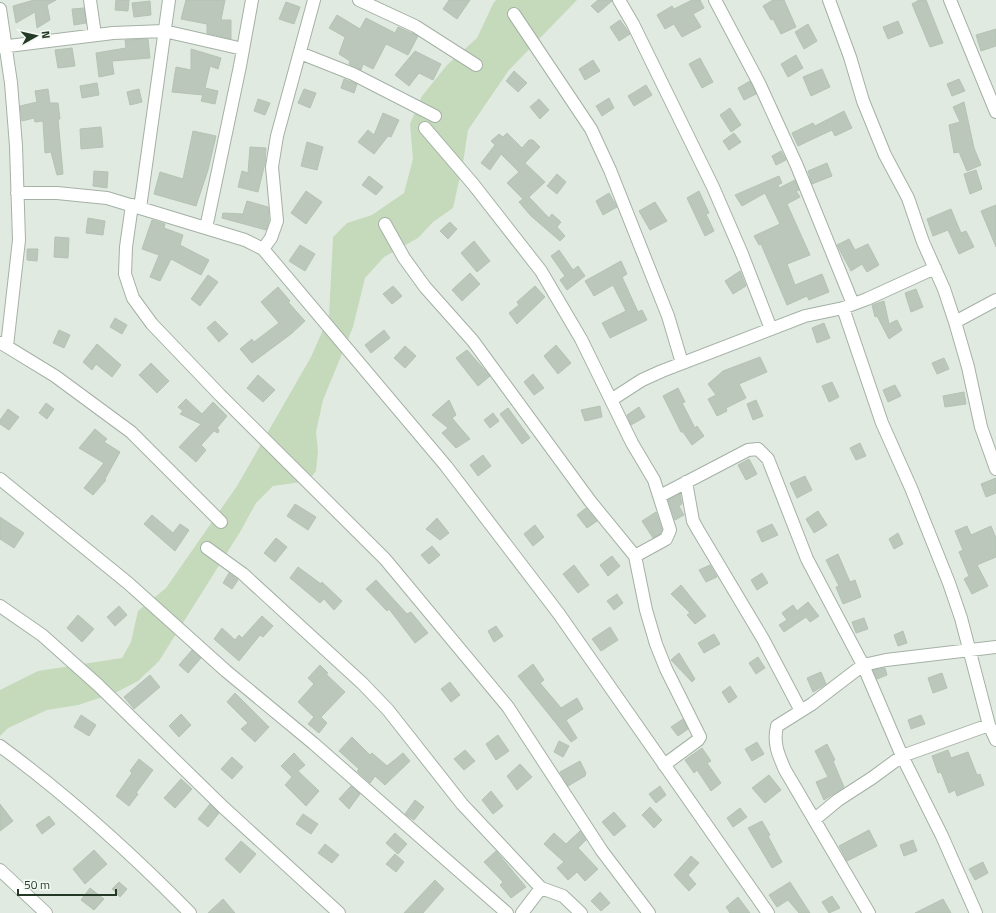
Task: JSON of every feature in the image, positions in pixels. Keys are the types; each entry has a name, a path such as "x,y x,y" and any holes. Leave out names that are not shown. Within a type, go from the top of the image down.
{"street":[{"path":"90,0 95,35"},
{"path":"169,0 136,206 126,247 125,274 133,298 152,324 220,395 385,559 508,707 602,851 649,913"},
{"path":"206,228 252,0"},
{"path":"263,249 271,238 277,221 272,167 277,136 314,0"},
{"path":"359,0 414,26 476,65"},
{"path":"619,0 633,24 713,188 742,254 771,329"},
{"path":"715,0 759,82 798,166 848,306 882,422 911,488 949,583 989,725 996,740"},
{"path":"829,0 850,57 863,101 885,155 908,198 923,242 935,268 955,322 968,367 981,427 996,468"},
{"path":"950,0 996,112"},
{"path":"0,9 3,46 11,82 18,240 4,344 55,376 131,432 221,522"},
{"path":"514,14 591,129 610,170 668,316 682,363"},
{"path":"3,46 95,35 164,31 243,49"},
{"path":"300,53 353,74 435,116"},
{"path":"425,128 473,184 540,271 581,339 632,443 654,480 670,530 662,541 635,556"},
{"path":"17,193 84,194 107,198 245,240 263,249 446,466 559,614 768,913"},
{"path":"385,224 404,258 425,287 473,340 586,495 635,556 646,610 656,644 666,668 700,737 664,765"},
{"path":"611,400 642,380 682,363 805,316 848,306 935,268"},
{"path":"955,322 996,300"},
{"path":"660,496 748,450 758,449 768,459 807,559 864,665 902,756 942,836 976,913"},
{"path":"0,479 128,583 226,671 319,749 507,913"},
{"path":"686,482 693,521 763,639 801,712"},
{"path":"207,548 243,574 388,710 462,804 541,888 563,896 581,913"},
{"path":"0,606 42,635 98,685 223,807 339,913"},
{"path":"869,913 785,770 776,748 775,736 777,726 801,712 864,665 996,647"},
{"path":"815,819 838,800 902,756 989,725"},
{"path":"0,746 30,768 98,824 190,913"},
{"path":"0,870 46,913"},
{"path":"522,913 541,888"}],"green space":[{"path":"496,0 577,0 509,70 468,130 463,163 453,208 433,222 418,238 384,257 365,278 353,327 323,400 316,432 318,451 316,471 308,481 273,486 256,503 240,532 159,661 138,681 115,693 78,705 47,710 8,728 0,736 0,690 38,671 122,658 131,642 138,611 166,588 237,486 311,357 329,316 333,237 347,223 372,215 404,193 413,159 410,124 422,96 447,65 477,38"}],"building":[{"path":"34,0 56,0 47,5 50,20 37,28 35,12 16,23 13,6"},
{"path":"116,0 129,0 128,11 115,10"},
{"path":"186,0 225,0 221,20 231,20 231,39 207,33 207,24 181,19"},
{"path":"449,0 470,0 457,19 443,9"},
{"path":"598,0 612,1 598,13 591,6"},
{"path":"692,0 700,0 704,8 693,14 701,27 682,37 674,24 665,29 657,15 672,6 674,9"},
{"path":"773,0 784,0 796,27 781,34 773,19 771,20 763,6"},
{"path":"919,0 926,0 943,43 930,47 912,4"},
{"path":"150,1 151,15 134,17 132,3"},
{"path":"286,2 300,7 294,24 279,19"},
{"path":"84,8 86,23 74,25 72,9"},
{"path":"337,15 360,29 366,18 395,33 398,27 418,36 408,55 386,44 373,69 363,64 361,70 349,64 350,61 339,54 345,37 329,28"},
{"path":"620,20 630,34 619,41 610,27"},
{"path":"898,21 903,33 888,39 883,27"},
{"path":"808,24 817,41 804,49 795,32"},
{"path":"996,29 996,46 981,51 976,35"},
{"path":"148,39 150,58 112,61 114,74 99,77 96,53 126,48 125,40"},
{"path":"72,48 75,66 58,68 55,50"},
{"path":"191,49 221,58 218,69 210,66 205,88 218,91 215,104 201,101 203,95 172,92 176,67 191,70"},
{"path":"415,51 441,64 433,80 419,73 409,86 395,75"},
{"path":"796,55 803,68 788,77 781,64"},
{"path":"700,58 713,82 702,88 689,64"},
{"path":"593,60 600,71 585,80 579,69"},
{"path":"822,69 830,87 811,96 803,77"},
{"path":"514,71 527,83 518,92 506,81"},
{"path":"344,79 357,84 354,93 341,88"},
{"path":"959,79 965,91 952,96 947,84"},
{"path":"750,81 756,94 744,100 738,88"},
{"path":"97,83 99,95 82,98 80,86"},
{"path":"646,85 652,95 634,106 628,96"},
{"path":"48,89 50,103 58,103 60,119 58,119 63,174 57,175 51,152 45,153 43,121 35,122 34,118 22,121 20,106 37,102 35,91"},
{"path":"139,89 142,102 130,105 127,92"},
{"path":"304,89 316,93 310,108 298,103"},
{"path":"609,98 614,108 602,116 596,106"},
{"path":"258,99 270,103 265,115 254,111"},
{"path":"539,99 549,110 540,119 530,107"},
{"path":"964,102 974,148 981,165 967,171 959,152 954,153 949,125 960,122 953,107"},
{"path":"730,108 741,125 731,132 720,115"},
{"path":"844,111 852,128 835,136 832,130 798,146 792,133 813,123 815,126"},
{"path":"383,113 399,120 391,137 388,136 374,154 358,142 368,130 374,135"},
{"path":"101,127 103,147 81,149 80,129"},
{"path":"193,131 216,136 208,170 196,206 154,194 160,172 183,179"},
{"path":"507,133 522,148 529,140 533,140 540,147 525,163 545,182 529,197 549,218 552,214 561,222 557,227 565,236 560,241 531,216 519,202 523,199 507,183 519,172 501,154 490,170 481,163 495,145 491,141 499,134 503,137"},
{"path":"734,133 741,142 729,150 723,141"},
{"path":"307,142 323,147 317,170 301,166"},
{"path":"250,147 266,148 265,163 258,192 238,187 242,171 248,173"},
{"path":"781,151 786,160 776,165 772,156"},
{"path":"827,163 832,176 812,184 808,171"},
{"path":"976,170 982,189 970,194 964,174"},
{"path":"94,171 108,172 107,188 93,186"},
{"path":"557,174 566,182 557,194 547,186"},
{"path":"369,176 383,187 376,195 362,185"},
{"path":"779,176 782,183 778,185 779,188 795,180 799,190 796,191 800,197 787,204 810,255 787,264 795,285 822,274 829,292 809,300 807,296 787,305 761,244 759,245 754,236 780,224 765,193 742,206 735,195"},
{"path":"306,191 322,202 306,224 291,213"},
{"path":"699,191 709,213 706,214 714,231 705,236 687,198"},
{"path":"609,193 617,207 603,215 596,201"},
{"path":"247,201 268,207 269,220 266,230 222,218 223,213 243,214"},
{"path":"655,202 667,221 650,230 639,211"},
{"path":"996,205 996,247 981,211"},
{"path":"951,209 961,233 966,231 974,247 959,254 948,230 933,236 927,219"},
{"path":"88,218 105,221 103,235 86,233"},
{"path":"152,220 165,224 164,228 183,235 180,245 209,260 201,275 171,259 160,281 150,277 159,255 142,249"},
{"path":"450,222 457,229 448,239 440,231"},
{"path":"55,237 69,238 68,258 54,257"},
{"path":"849,239 855,250 868,244 879,265 867,272 862,264 851,271 837,245"},
{"path":"474,241 490,261 477,272 461,253"},
{"path":"300,245 315,254 305,271 289,261"},
{"path":"27,249 38,249 37,261 27,260"},
{"path":"559,250 573,270 578,266 585,276 567,290 560,280 565,276 551,256"},
{"path":"621,261 627,274 622,277 638,312 642,310 647,320 610,338 602,323 626,311 613,285 594,296 585,281"},
{"path":"740,271 746,286 733,294 725,281"},
{"path":"470,273 480,284 462,301 452,290"},
{"path":"208,275 218,282 200,306 191,299"},
{"path":"393,286 402,296 392,304 383,294"},
{"path":"535,286 545,297 517,324 509,313 519,305 517,302"},
{"path":"278,287 290,301 288,302 305,321 291,334 252,363 240,349 252,339 254,342 279,323 261,302"},
{"path":"916,289 923,307 911,312 905,293"},
{"path":"884,301 889,324 897,320 902,330 889,339 877,316 875,317 872,305"},
{"path":"115,318 127,325 122,334 110,327"},
{"path":"215,321 228,334 219,342 207,328"},
{"path":"824,323 830,338 817,343 812,328"},
{"path":"59,330 70,335 64,348 53,343"},
{"path":"384,330 390,338 371,353 365,345"},
{"path":"97,344 121,365 112,377 96,364 92,370 83,362"},
{"path":"556,345 571,363 558,374 544,356"},
{"path":"405,346 416,356 405,368 394,358"},
{"path":"467,350 490,376 478,386 456,358"},
{"path":"760,357 767,372 739,384 746,398 726,408 727,411 717,416 708,399 716,395 708,384 723,371"},
{"path":"944,358 949,369 937,374 932,363"},
{"path":"151,363 169,381 157,393 139,375"},
{"path":"533,374 544,388 534,395 524,382"},
{"path":"258,375 275,390 263,402 247,388"},
{"path":"832,382 839,397 829,402 822,386"},
{"path":"895,385 901,396 888,402 883,390"},
{"path":"678,388 685,402 682,403 695,428 697,426 704,436 692,445 683,432 681,432 663,396"},
{"path":"964,392 966,404 945,407 943,396"},
{"path":"186,399 202,414 213,402 227,416 217,428 219,430 218,433 214,431 201,445 206,450 196,462 179,447 201,424 180,414 183,411 178,407"},
{"path":"449,400 456,415 452,418 470,439 456,448 442,433 448,428 432,415"},
{"path":"756,400 763,416 753,420 747,404"},
{"path":"46,403 54,409 47,419 39,413"},
{"path":"600,406 602,417 585,421 581,410"},
{"path":"639,407 645,417 631,425 627,415"},
{"path":"508,408 530,438 522,444 500,414"},
{"path":"8,409 19,417 9,430 0,424 0,420"},
{"path":"493,413 499,421 490,428 484,420"},
{"path":"95,429 107,439 104,442 120,452 105,479 106,480 93,495 84,488 104,463 79,448"},
{"path":"860,443 866,456 856,460 850,448"},
{"path":"483,455 491,466 478,476 470,465"},
{"path":"749,459 757,474 746,480 738,465"},
{"path":"805,476 812,490 797,498 790,483"},
{"path":"996,478 996,493 986,497 981,484"},
{"path":"680,494 682,504 679,506 684,515 675,520 668,500"},
{"path":"295,504 316,517 308,530 287,516"},
{"path":"586,508 597,521 587,528 577,515"},
{"path":"818,511 827,525 814,533 806,519"},
{"path":"656,512 662,530 660,534 653,538 642,521"},
{"path":"152,515 173,533 180,524 189,530 175,551 144,524"},
{"path":"0,517 24,533 14,548 0,539"},
{"path":"437,518 449,533 440,540 426,529"},
{"path":"772,524 778,535 762,542 757,531"},
{"path":"535,525 544,537 533,546 524,534"},
{"path":"967,526 971,535 991,526 996,538 996,557 977,565 988,586 972,594 964,579 969,576 959,552 963,550 955,531"},
{"path":"898,533 903,544 894,549 889,539"},
{"path":"276,538 287,547 275,562 264,553"},
{"path":"432,546 440,555 429,564 421,555"},
{"path":"838,554 850,582 855,580 861,597 843,604 836,587 839,586 826,560"},
{"path":"612,556 620,566 608,576 600,565"},
{"path":"574,565 589,585 578,593 563,574"},
{"path":"710,565 717,577 706,582 699,570"},
{"path":"298,567 321,584 322,582 342,601 334,610 324,599 320,603 290,578"},
{"path":"229,573 238,580 232,589 223,583"},
{"path":"762,573 768,583 757,590 751,580"},
{"path":"376,580 407,614 411,612 428,633 415,643 389,609 387,611 366,589"},
{"path":"681,585 706,616 695,624 687,615 690,613 671,594"},
{"path":"617,594 623,603 614,610 607,601"},
{"path":"808,602 819,616 810,622 806,617 784,632 779,625 787,620 782,613 793,605 797,611"},
{"path":"119,606 127,615 115,626 107,617"},
{"path":"78,615 94,629 82,642 67,628"},
{"path":"262,616 273,626 263,637 260,635 239,661 214,639 222,628 235,640 239,635 242,638"},
{"path":"864,618 868,629 856,633 852,622"},
{"path":"496,626 503,636 494,642 488,631"},
{"path":"610,627 618,640 601,651 592,639"},
{"path":"903,631 907,643 898,646 894,635"},
{"path":"714,634 720,644 704,653 698,643"},
{"path":"192,650 201,658 188,673 179,665"},
{"path":"679,653 695,679 692,682 671,660"},
{"path":"758,657 765,668 756,674 749,663"},
{"path":"533,664 544,680 540,683 561,708 577,698 583,709 566,720 577,738 571,742 518,676"},
{"path":"320,665 328,673 326,674 345,692 321,717 327,723 319,733 308,724 314,717 298,702 314,684 308,678"},
{"path":"885,668 887,675 877,679 873,670"},
{"path":"821,672 826,684 813,692 807,678"},
{"path":"942,673 947,688 933,693 928,678"},
{"path":"150,675 160,687 134,709 124,697"},
{"path":"450,682 460,695 451,702 441,689"},
{"path":"730,686 737,697 729,703 722,692"},
{"path":"235,693 269,727 255,742 241,729 248,723 227,702"},
{"path":"181,714 191,725 179,737 169,726"},
{"path":"81,715 96,725 89,736 74,727"},
{"path":"921,715 925,724 911,729 908,720"},
{"path":"683,719 688,729 678,736 671,727"},
{"path":"498,735 509,751 496,760 486,744"},
{"path":"352,737 370,755 372,753 387,766 403,753 410,761 385,785 375,776 370,783 357,771 359,769 339,751"},
{"path":"559,741 569,746 563,757 554,752"},
{"path":"757,742 764,754 752,761 745,749"},
{"path":"827,744 835,760 833,761 844,787 824,800 816,782 828,777 815,751"},
{"path":"702,748 711,761 707,763 721,783 711,791 697,770 694,773 685,760"},
{"path":"465,750 475,761 464,770 454,759"},
{"path":"948,750 951,758 968,752 977,775 980,774 984,785 957,796 955,790 949,793 941,772 938,773 932,756"},
{"path":"294,753 305,765 298,771 319,791 306,806 285,785 292,777 281,766"},
{"path":"232,757 243,767 232,779 221,769"},
{"path":"139,759 153,770 136,793 138,794 129,806 116,796 132,773 130,771"},
{"path":"580,761 586,773 585,776 568,786 560,772"},
{"path":"520,764 532,777 517,790 507,776"},
{"path":"769,775 781,790 765,803 752,788"},
{"path":"181,779 192,789 175,808 164,798"},
{"path":"351,786 360,794 349,809 339,799"},
{"path":"660,786 666,795 656,803 649,794"},
{"path":"491,791 503,806 493,814 482,800"},
{"path":"415,800 424,807 414,820 405,814"},
{"path":"0,804 13,821 0,831"},
{"path":"210,804 219,813 208,827 198,819"},
{"path":"650,807 662,820 654,828 642,815"},
{"path":"740,808 747,817 733,827 727,818"},
{"path":"614,812 626,826 614,836 602,822"},
{"path":"303,814 318,824 311,834 296,824"},
{"path":"49,816 55,824 42,834 36,825"},
{"path":"762,821 782,862 772,868 748,828"},
{"path":"869,830 877,846 847,861 839,846"},
{"path":"580,831 586,840 578,848 598,869 585,881 577,872 568,880 557,868 564,862 544,844 554,833 566,844"},
{"path":"395,833 407,844 398,854 386,843"},
{"path":"913,840 917,851 904,856 900,845"},
{"path":"241,841 256,854 240,873 225,859"},
{"path":"325,844 339,855 332,863 318,853"},
{"path":"94,850 107,864 85,884 73,869"},
{"path":"496,851 526,887 511,898 500,885 503,882 484,862"},
{"path":"395,854 404,862 396,872 386,864"},
{"path":"691,856 699,863 688,875 696,884 689,891 674,875"},
{"path":"983,862 988,873 975,880 969,869"},
{"path":"435,880 444,889 423,913 404,913"},
{"path":"119,882 127,889 120,897 112,889"},
{"path":"790,882 810,913 799,913 788,900 777,907 769,895"},
{"path":"90,888 104,899 94,910 81,900"},
{"path":"600,892 610,903 601,911 591,901"},
{"path":"832,896 840,908 829,913 822,902"},
{"path":"738,897 750,913 730,913 726,907"},
{"path":"223,899 235,913 208,913"},
{"path":"943,899 951,913 915,913"}]}
